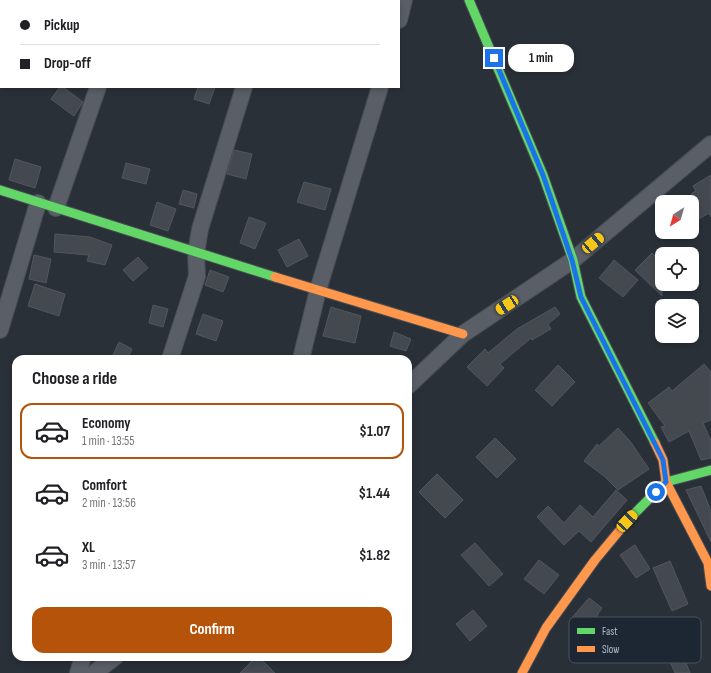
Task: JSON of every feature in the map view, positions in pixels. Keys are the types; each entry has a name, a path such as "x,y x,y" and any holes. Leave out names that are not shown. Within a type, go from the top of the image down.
{"street":[{"path":"400,16 404,0"},
{"path":"469,0 543,175 572,260 581,297 663,460 666,482 708,563 711,586"},
{"path":"56,208 98,88"},
{"path":"171,355 196,276 196,253 200,229 244,88"},
{"path":"302,355 318,290 380,88"},
{"path":"412,382 463,334 572,260 711,144"},
{"path":"0,190 196,253 463,334"},
{"path":"0,330 38,203"},
{"path":"522,673 546,628 595,560 630,517 666,482 711,470"},
{"path":"78,673 82,661"},
{"path":"94,673 110,661"}],"building":[{"path":"59,88 64,88 83,102 74,116 51,99"},
{"path":"198,88 215,88 209,104 194,99"},
{"path":"234,150 252,154 246,179 227,174"},
{"path":"15,159 41,167 35,188 9,180"},
{"path":"126,163 150,169 146,184 122,178"},
{"path":"711,175 711,217 709,213 699,219 699,195 692,195 692,193 696,191 693,186"},
{"path":"304,182 331,189 325,210 297,202"},
{"path":"183,190 197,194 194,208 179,204"},
{"path":"157,202 176,209 168,231 150,225"},
{"path":"249,217 266,223 255,249 240,243"},
{"path":"55,234 90,237 112,245 105,265 87,261 89,255 54,252"},
{"path":"299,239 308,256 287,267 278,250"},
{"path":"652,253 655,256 655,289 635,270"},
{"path":"34,255 51,259 46,283 29,279"},
{"path":"138,257 148,268 133,281 123,270"},
{"path":"614,260 638,280 623,297 599,278"},
{"path":"210,270 229,277 223,292 205,285"},
{"path":"35,284 65,294 59,316 28,306"},
{"path":"657,291 662,291 662,296"},
{"path":"153,305 168,309 163,327 149,323"},
{"path":"331,307 361,316 355,343 323,336"},
{"path":"555,307 560,314 548,324 551,329 532,340 531,338 500,364 504,368 487,386 467,367 485,349 488,353 517,329"},
{"path":"203,314 223,321 216,341 196,334"},
{"path":"394,332 411,339 406,351 390,346"},
{"path":"119,342 132,349 129,355 113,355"},
{"path":"704,364 711,372 711,420 703,423 711,441 711,458 701,460 689,431 669,442 661,427 665,426 648,403 669,387 672,391"},
{"path":"558,365 575,382 552,406 535,390"},
{"path":"618,428 630,441 649,469 618,490 604,476 584,461 597,444 599,446"},
{"path":"495,438 516,459 497,478 476,457"},
{"path":"437,474 463,500 445,518 419,492"},
{"path":"701,486 711,511 711,542 686,490"},
{"path":"616,490 627,500 591,542 579,531 564,545 537,517 548,506 564,523 580,505 593,517"},
{"path":"475,543 503,574 489,586 461,555"},
{"path":"635,545 650,569 636,578 620,555"},
{"path":"539,560 559,575 544,594 524,579"},
{"path":"670,561 688,604 672,611 653,568"},
{"path":"589,598 602,608 596,617 573,617"},
{"path":"473,610 487,626 470,641 456,624"},
{"path":"252,661 263,661 275,673 240,673"},
{"path":"671,663 686,663 690,673 675,673"}],"traffic: fast":[{"path":"469,0 543,175 573,260 581,297 655,443"},
{"path":"0,190 275,277"},
{"path":"629,519 666,482 711,470"}],"traffic: slow":[{"path":"275,277 463,334"},
{"path":"655,443 663,460 666,482 708,563 711,586"},
{"path":"522,673 546,628 595,560 629,519"}],"route":[{"path":"494,58 543,175 572,260 581,297 663,460 666,482 656,492"}]}
